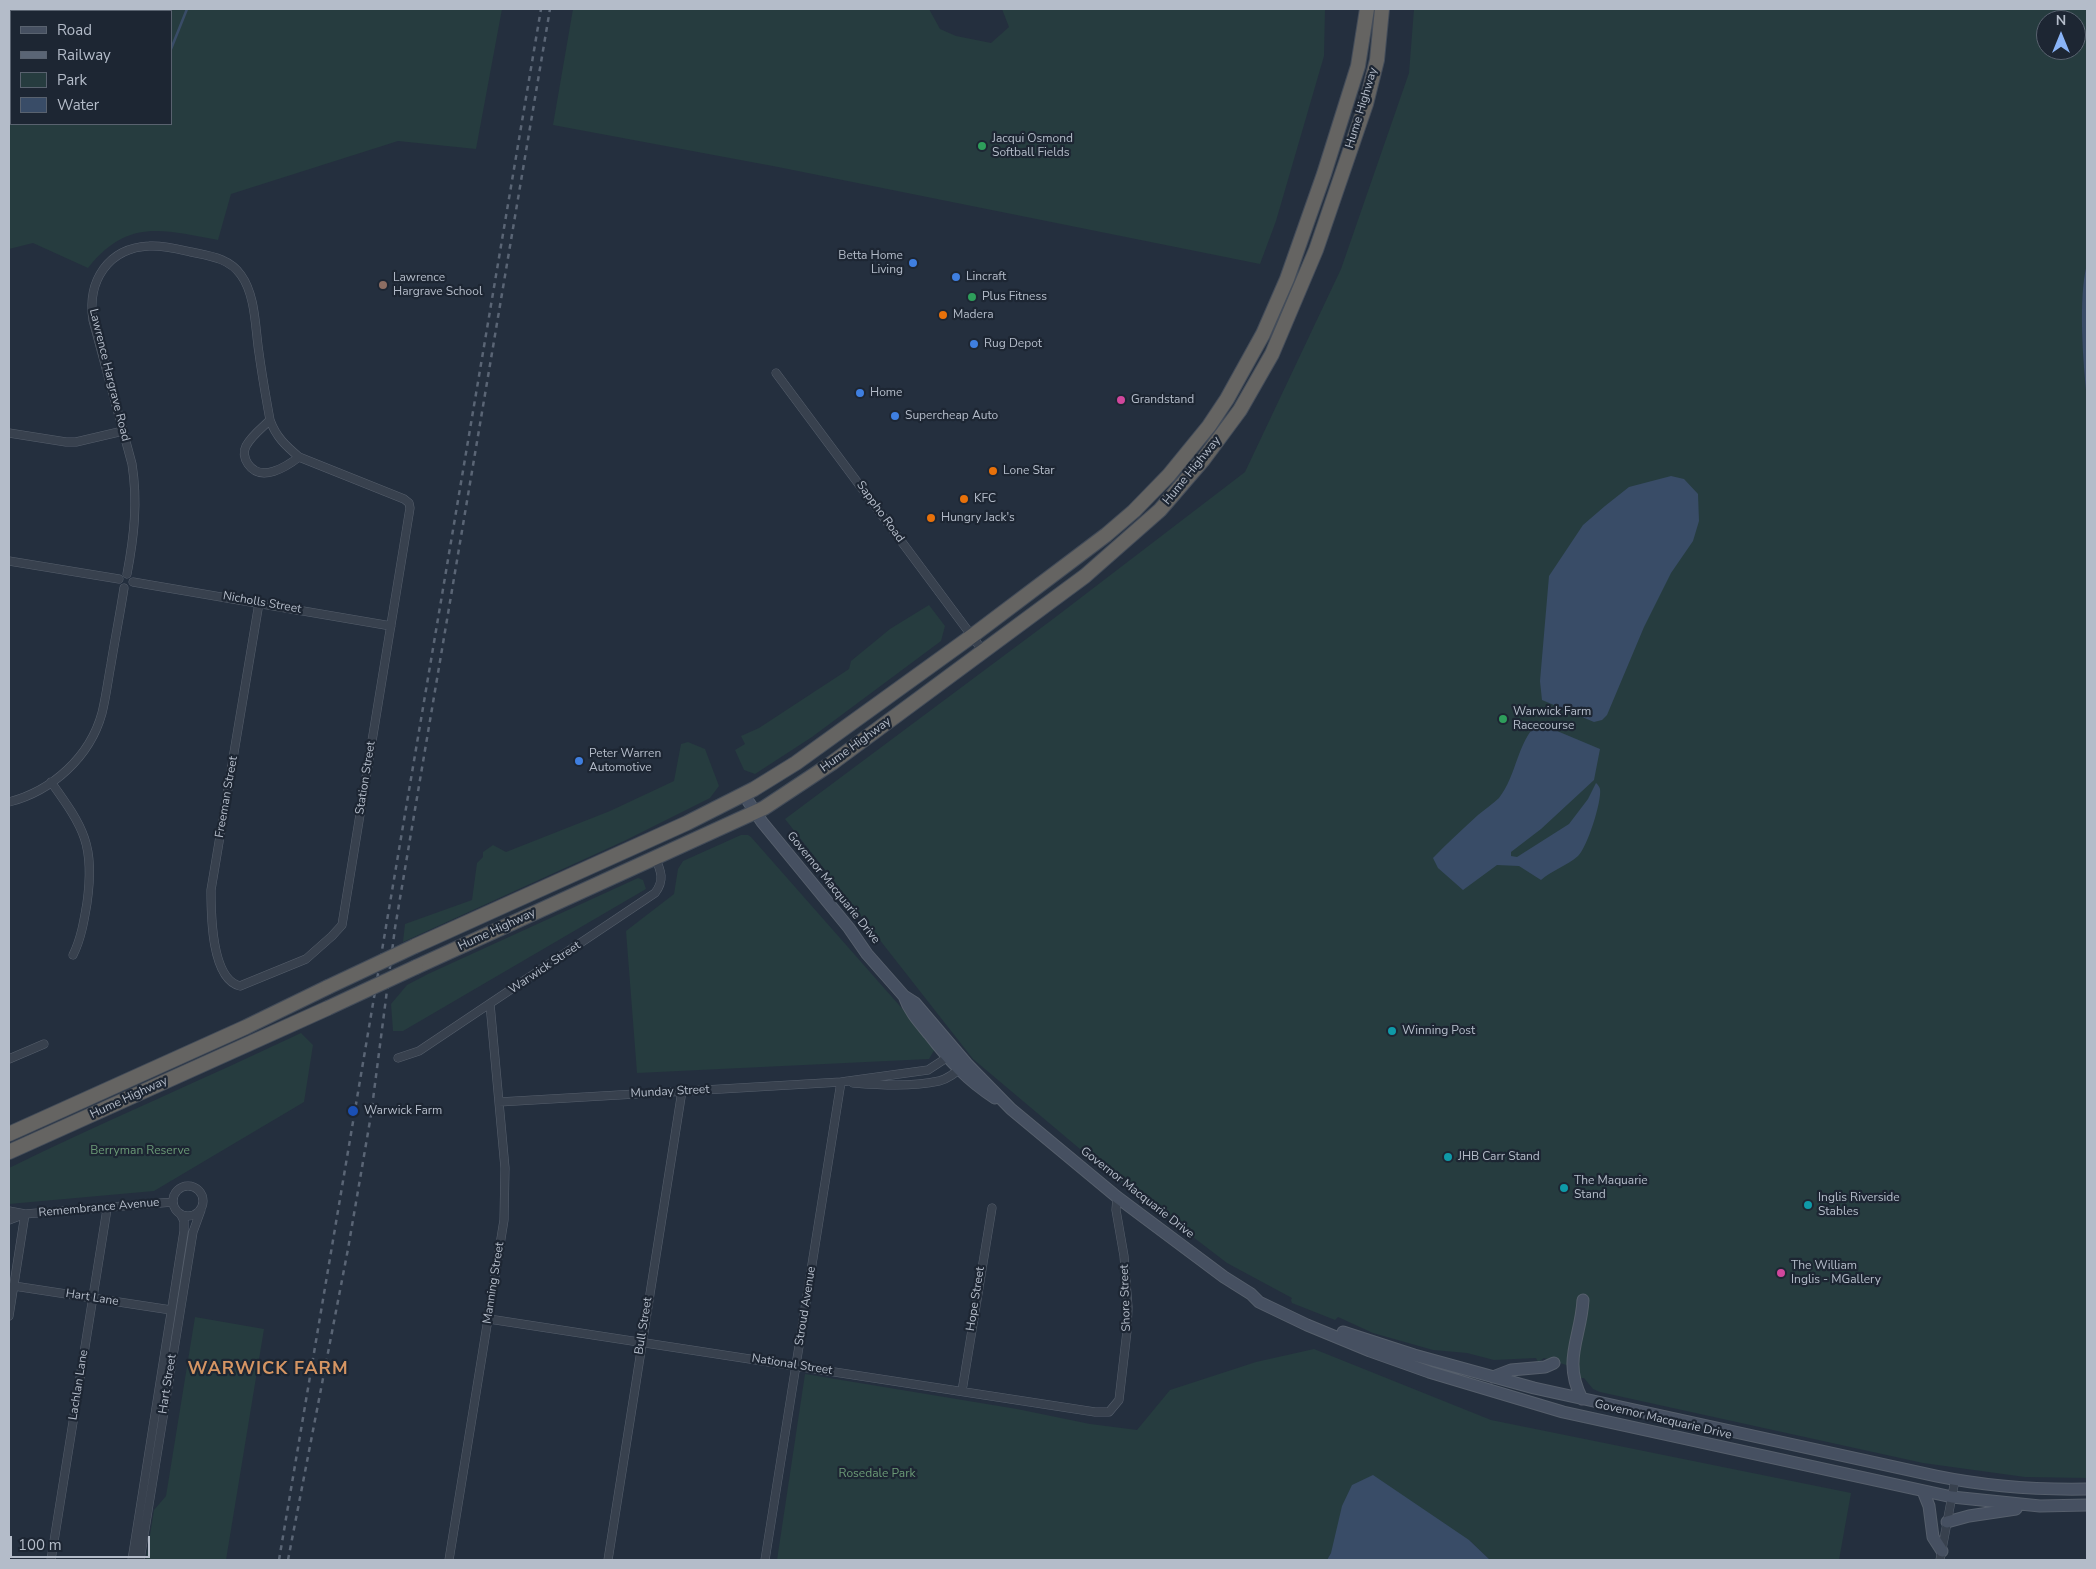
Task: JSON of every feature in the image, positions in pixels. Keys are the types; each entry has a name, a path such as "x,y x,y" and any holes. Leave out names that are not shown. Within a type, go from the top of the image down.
{"highway":[{"name":"Hume Highway","path":"9,1134 246,1026 415,946 687,823 744,795 796,763 972,636 1106,535 1134,510 1190,451 1227,399 1249,362 1275,308 1300,245 1358,66 1367,9"},
{"name":"Hume Highway","path":"9,1152 328,1008 655,857 756,813 832,763 1113,554 1179,491 1240,410 1272,354 1316,250 1373,79 1379,45 1382,9"},
{"path":"1300,245 1316,250"}],"main road":[{"name":"Governor Macquarie Drive","path":"744,795 756,813 849,928 867,954 904,996 915,1003 962,1067 1117,1197 1224,1277 1251,1294 1346,1334 1493,1377 1582,1399 1955,1480 2055,1489 2087,1488"},
{"name":"Governor Macquarie Drive","path":"1251,1294 1259,1302 1363,1348 1429,1372 1531,1403 1718,1447 1952,1497 2040,1506 2087,1505"},
{"path":"1582,1399 1576,1382 1573,1346 1582,1315 1583,1300"},
{"path":"1493,1377 1511,1370 1545,1367 1554,1363"},
{"path":"1923,1491 1929,1506 1933,1537 1941,1556"},
{"path":"1947,1522 1977,1514 2040,1506"}],"street":[{"name":"Lawrence Hargrave Road","path":"127,574 136,495 132,464 93,320 91,300 94,285 108,264 129,250 147,246 171,248 218,257 235,268 243,277 251,298 270,420 279,439 299,457 404,499 409,503 410,508"},
{"name":"Sappho Road","path":"776,373 983,651"},
{"path":"270,420 259,430 246,447 245,458 250,467 255,471 268,473 285,467 299,457"},
{"path":"9,433 76,442 123,431"},
{"name":"Station Street","path":"236,985 246,985 306,959 320,948 342,925 410,508"},
{"path":"9,561 118,579"},
{"path":"123,574 127,574 132,576 133,582 130,587 124,588 120,586 118,579 123,574"},
{"name":"Nicholls Street","path":"133,582 391,626"},
{"path":"9,802 32,794 51,782 82,754 99,722 104,704 124,588"},
{"name":"Freeman Street","path":"236,985 229,980 218,958 211,915 211,890 260,603"},
{"path":"51,782 72,812 85,836 88,847 89,890 81,936 73,955"},
{"name":"Warwick Street","path":"398,1058 419,1051 654,894 662,879 655,857"},
{"name":"Manning Street","path":"449,1560 501,1244 506,1192 500,1102 490,1004"},
{"path":"9,1059 44,1044"},
{"name":"Munday Street","path":"500,1102 841,1082 879,1076 914,1074 928,1070 952,1055"},
{"name":"Munday Street","path":"841,1082 881,1085 939,1081 962,1067"},
{"name":"Stroud Avenue","path":"765,1560 841,1082"},
{"name":"Bull Street","path":"608,1560 682,1091"},
{"path":"183,1186 193,1186 201,1192 203,1197 201,1210 194,1215 181,1215 175,1210 173,1202 175,1192 183,1186"},
{"name":"Shore Street","path":"1096,1412 1109,1412 1119,1400 1124,1373 1128,1307 1124,1256 1116,1210 1117,1197"},
{"name":"Remembrance Avenue","path":"9,1212 25,1214 107,1209 173,1202"},
{"name":"Hope Street","path":"962,1391 992,1208"},
{"name":"Lachlan Lane","path":"51,1560 107,1209"},
{"name":"Hart Street","path":"140,1560 192,1232 201,1210"},
{"path":"9,1316 25,1214"},
{"name":"Remembrance Avenue","path":"9,1220 25,1214"},
{"name":"Hart Street","path":"132,1560 184,1231 184,1221 181,1215"},
{"name":"Hart Lane","path":"14,1286 171,1310"},
{"name":"National Street","path":"489,1319 1096,1412"},
{"path":"1941,1556 1955,1480"}],"green space":[{"path":"9,9 502,9 476,149 398,141 231,194 218,240 163,231 132,235 117,241 88,268 33,243 9,249"},
{"name":"Jacqui Osmond Softball Fields","path":"573,9 929,9 940,29 956,36 991,43 1009,27 1002,9 1325,9 1324,56 1276,221 1260,264 778,167 553,125"},
{"name":"Warwick Farm Racecourse","path":"1414,9 2087,9 2087,264 2082,312 2087,398 2087,1478 2025,1477 1923,1463 1600,1392 1593,1389 1584,1378 1580,1378 1579,1369 1544,1358 1538,1362 1536,1358 1494,1360 1467,1353 1433,1350 1373,1333 1338,1317 1335,1320 1292,1303 1292,1298 1227,1263 1099,1165 973,1059 785,819 1053,619 1245,472 1341,269 1409,73"},
{"path":"929,605 945,626 941,641 812,737 755,774 744,770 735,750 745,744 741,736 759,728 849,669 851,661 890,629"},
{"path":"688,742 705,749 719,786 710,798 624,841 403,942 405,924 472,900 477,863 483,857 483,852 493,845 506,852 610,811 674,781 681,744"},
{"path":"741,835 751,837 936,1047 929,1059 637,1073 626,931 674,894 678,869 683,861"},
{"path":"638,878 643,880 646,889 403,1031 393,1031 391,1004 407,985"},
{"name":"Berryman Reserve","path":"301,1033 313,1045 304,1102 154,1191 9,1204 9,1168"},
{"path":"195,1317 264,1329 226,1560 146,1560 154,1510 166,1496"},
{"name":"Rosedale Park","path":"1314,1349 1491,1420 1851,1493 1839,1560 1490,1560 1469,1540 1331,1553 1327,1560 777,1560 805,1374 1017,1409 1090,1424 1137,1430 1170,1390 1256,1362"}],"water":[{"path":"2087,264 2087,398 2082,312 2084,278"},
{"path":"1671,476 1684,479 1698,494 1699,521 1693,541 1671,573 1644,627 1607,715 1602,720 1594,722 1542,700 1540,681 1549,576 1583,525 1605,506 1629,487"},
{"path":"1538,723 1600,749 1594,780 1541,829 1511,852 1511,856 1517,857 1569,824 1588,799 1596,783 1600,789 1599,803 1586,844 1578,856 1541,880 1519,866 1497,865 1463,890 1438,868 1433,858 1449,841 1499,798 1510,779 1526,739"},
{"path":"1373,1475 1469,1540 1490,1560 1327,1560 1331,1553 1342,1506 1352,1485"}],"waterway":[{"path":"172,46 187,9"}],"railway":[{"path":"279,1560 541,9"},
{"path":"288,1560 348,1249 371,1115 395,928 550,9"}],"place":[{"name":"Jacqui Osmond Softball Fields","path":"982,146"},
{"name":"Betta Home Living","path":"913,263"},
{"name":"Lincraft","path":"956,277"},
{"name":"Lawrence Hargrave School","path":"383,285"},
{"name":"Plus Fitness","path":"972,297"},
{"name":"Madera","path":"943,315"},
{"name":"Rug Depot","path":"974,344"},
{"name":"Home","path":"860,393"},
{"name":"Grandstand","path":"1121,400"},
{"name":"Supercheap Auto","path":"895,416"},
{"name":"Lone Star","path":"993,471"},
{"name":"KFC","path":"964,499"},
{"name":"Hungry Jack's","path":"931,518"},
{"name":"Warwick Farm Racecourse","path":"1503,719"},
{"name":"Peter Warren Automotive","path":"579,761"},
{"name":"Winning Post","path":"1392,1031"},
{"name":"Warwick Farm","path":"353,1111"},
{"name":"JHB Carr Stand","path":"1448,1157"},
{"name":"The Maquarie Stand","path":"1564,1188"},
{"name":"Inglis Riverside Stables","path":"1808,1205"},
{"name":"The William Inglis - MGallery","path":"1781,1273"}],"district":[{"name":"WARWICK FARM","path":"268,1370"}]}
